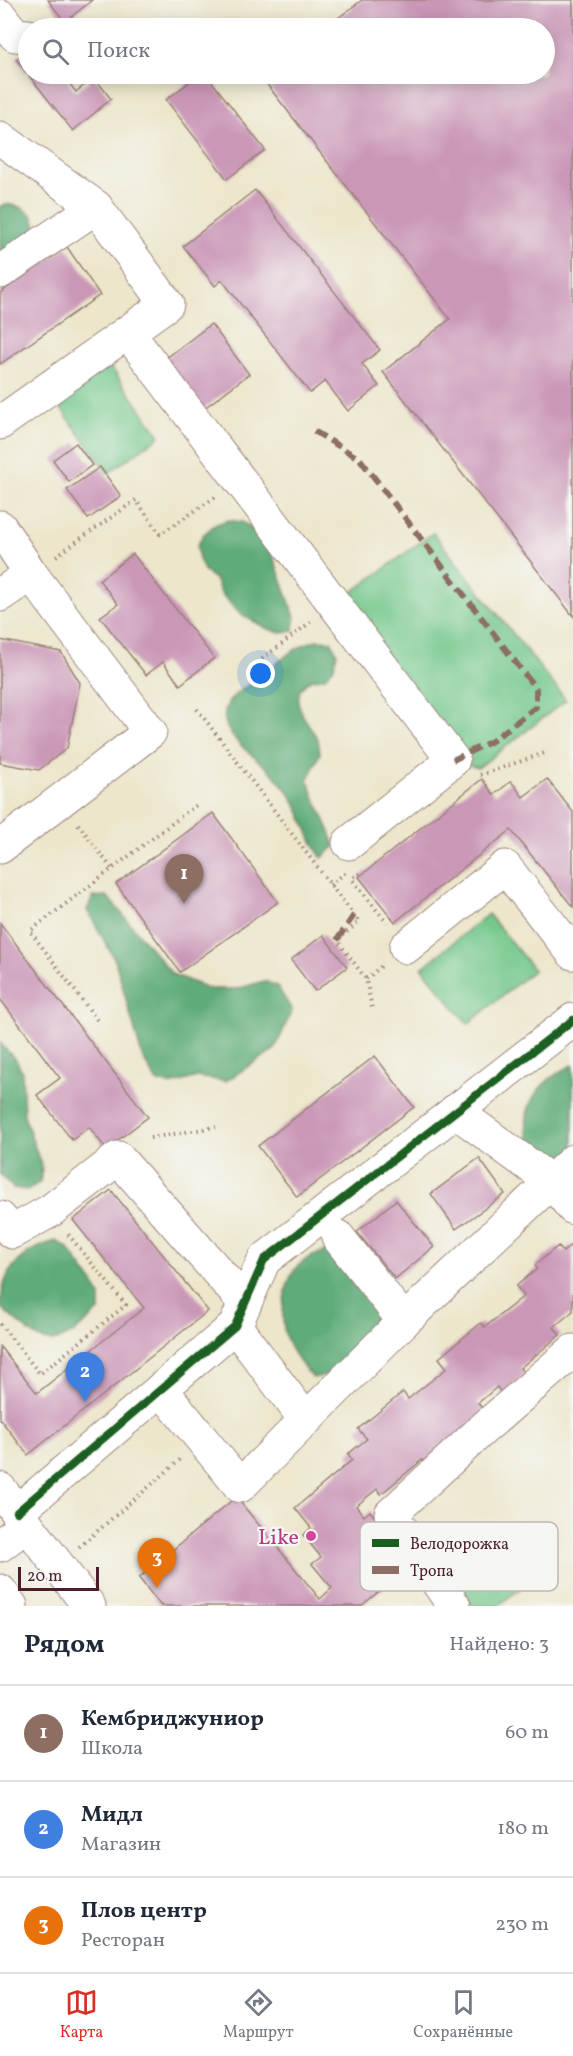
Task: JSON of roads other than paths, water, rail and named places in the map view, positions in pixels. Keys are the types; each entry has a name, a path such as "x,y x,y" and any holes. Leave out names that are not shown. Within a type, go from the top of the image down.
{"street":[{"path":"0,16 15,35 18,35"},
{"path":"0,138 96,207 167,304 0,423"},
{"path":"0,272 96,207"},
{"path":"128,333 453,760 358,855"},
{"path":"0,526 31,574 150,732 0,847"},
{"path":"0,595 31,574"},
{"path":"397,955 505,867 573,953"},
{"path":"0,1545 15,1508 161,1389 240,1314 264,1260 573,1020"},
{"path":"455,1111 562,1172 573,1208"},
{"path":"0,1218 12,1232 50,1211 118,1158 240,1314 305,1419"},
{"path":"161,1389 240,1486 404,1321 562,1172"},
{"path":"338,1237 404,1321"},
{"path":"397,1522 392,1514 484,1428 573,1351"},
{"path":"15,1508 89,1606"},
{"path":"0,1591 11,1606"},
{"path":"444,1591 454,1606"}],"place":[{"name":"Кембриджуниор","path":"184,904"},
{"name":"Мидл","path":"85,1402"},
{"name":"Like","path":"311,1536"},
{"name":"Плов центр","path":"157,1588"}]}
